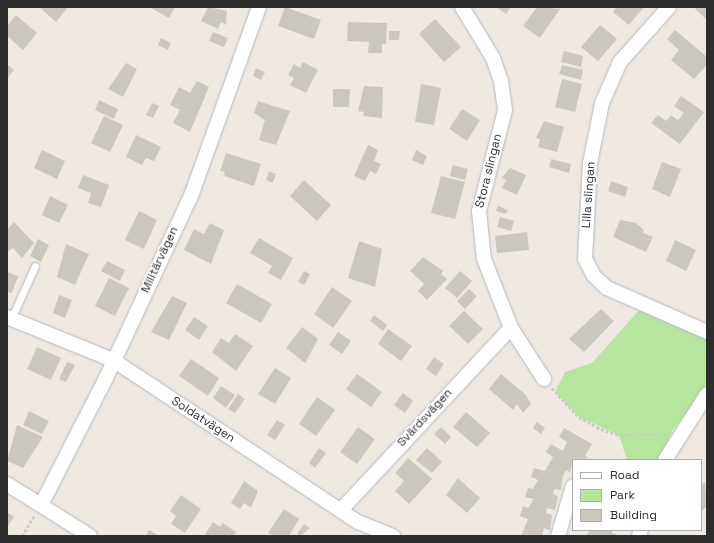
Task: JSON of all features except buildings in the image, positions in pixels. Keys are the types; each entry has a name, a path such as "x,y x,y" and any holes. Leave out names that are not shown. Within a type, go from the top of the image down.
{"street":[{"name":"Militärvägen","path":"41,505 114,360 191,196 259,7"},
{"name":"Stora slingan","path":"462,7 482,38 502,81 505,110 479,211 479,234 484,259 511,328 544,379"},
{"name":"Lilla slingan","path":"669,7 620,62 602,102 590,163 585,259 594,276 607,288 707,332"},
{"name":"Soldatvägen","path":"9,318 114,360 358,522 393,536"},
{"name":"Svärdsvägen","path":"341,510 511,328"},
{"path":"666,459 675,440 707,394"},
{"path":"7,484 90,536"},
{"path":"558,536 572,489"}],"lane":[{"path":"9,318 35,266"}],"path":[{"path":"544,379 579,417 601,429 619,435 662,433 675,440"},
{"path":"22,536 41,505"}],"green space":[{"path":"641,308 707,339 707,385 672,431 659,459 627,459 619,435 579,417 555,392 565,372 592,363"}]}
